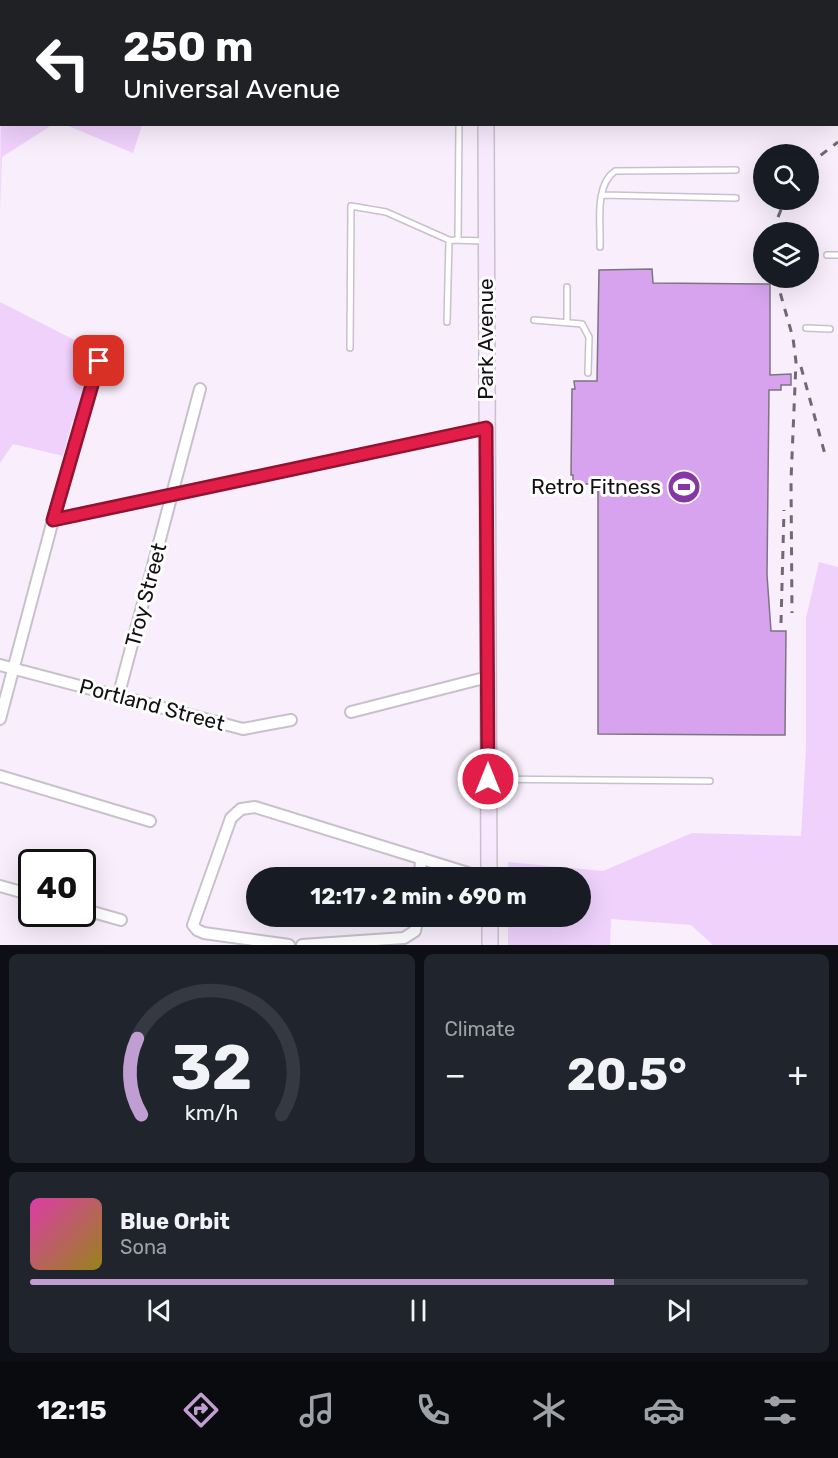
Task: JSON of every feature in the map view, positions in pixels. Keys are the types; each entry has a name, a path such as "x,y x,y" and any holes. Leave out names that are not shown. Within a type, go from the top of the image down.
{"street":[{"name":"Park Avenue","path":"486,126 489,867"},
{"path":"0,719 53,520 99,361"},
{"name":"Troy Street","path":"118,697 200,389"},
{"path":"53,520 486,428"},
{"name":"Portland Street","path":"0,665 243,729 291,720"},
{"path":"351,712 488,677"},
{"path":"0,776 150,821"},
{"path":"289,945 204,933 197,930 194,925 224,836 235,813 241,809 255,807 449,867"},
{"path":"421,858 421,867"},
{"path":"0,886 18,891"},
{"path":"96,913 121,920"},
{"path":"302,945 404,938 415,931 416,927"},
{"path":"490,927 490,945"}],"lane":[{"path":"458,240 459,126"},
{"path":"600,247 602,195 607,177 615,171 736,170"},
{"path":"602,195 736,198"},
{"path":"350,348 351,206 386,212 449,240 486,241"},
{"path":"447,322 449,240"},
{"path":"827,255 838,255"},
{"path":"567,287 567,322"},
{"path":"534,320 582,324 587,331 588,373"},
{"path":"806,328 830,330"},
{"path":"488,779 710,781"}],"shaded area":[{"path":"1,126 50,126 2,157 0,211"},
{"path":"68,126 141,126 133,153"},
{"path":"0,302 96,351 83,424 72,421 63,456 13,444 0,463"},
{"path":"819,562 838,567 838,945 713,945 691,925 611,919 610,945 508,945 508,927 591,927 591,870 603,871 692,833 801,836 806,749 806,618"},
{"path":"508,862 561,867 508,867"}],"building":[{"path":"652,269 653,283 753,284 753,288 770,288 770,375 791,374 791,385 781,385 781,390 769,390 767,575 771,631 786,631 785,735 598,734 598,484 573,484 573,475 571,475 574,381 597,381 599,270"}],"railway":[{"path":"819,157 838,142"},
{"path":"776,222 781,210"},
{"path":"779,288 793,338 796,362 791,480 792,613"},
{"path":"801,367 826,458"},
{"path":"781,623 784,510"}],"place":[{"name":"Retro Fitness","path":"684,487"}],"route":[{"path":"99,361 53,520 237,479 486,428 488,779"}]}
